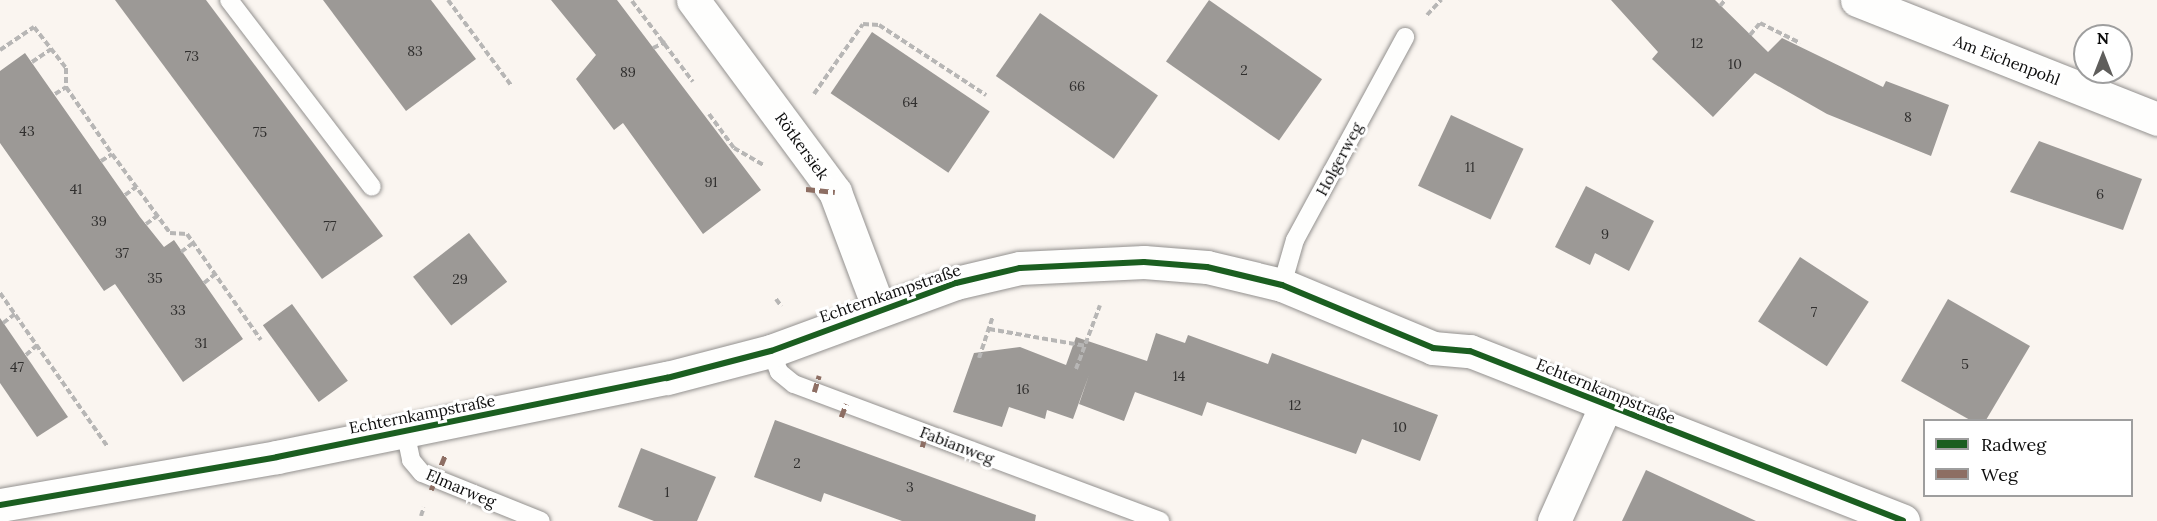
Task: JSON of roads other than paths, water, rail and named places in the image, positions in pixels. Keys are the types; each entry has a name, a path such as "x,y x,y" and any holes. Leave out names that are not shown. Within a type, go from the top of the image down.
{"street":[{"name":"Rötkersiek","path":"693,0 835,192 879,309"},
{"name":"Am Eichenpohl","path":"1857,0 2157,119"},
{"name":"Echternkampstraße","path":"12,510 405,431 771,351 879,309 1010,271 1088,262 1207,267 1282,285 1433,348 1470,351 1605,407 1903,521"},
{"path":"1554,521 1605,407"}],"lane":[{"path":"229,0 372,187"},
{"name":"Holgerweg","path":"1282,285 1295,240 1405,37"},
{"name":"Fabianweg","path":"771,351 779,372 794,384 1160,521"},
{"name":"Elmarweg","path":"405,431 411,459 422,473 541,521"}]}
